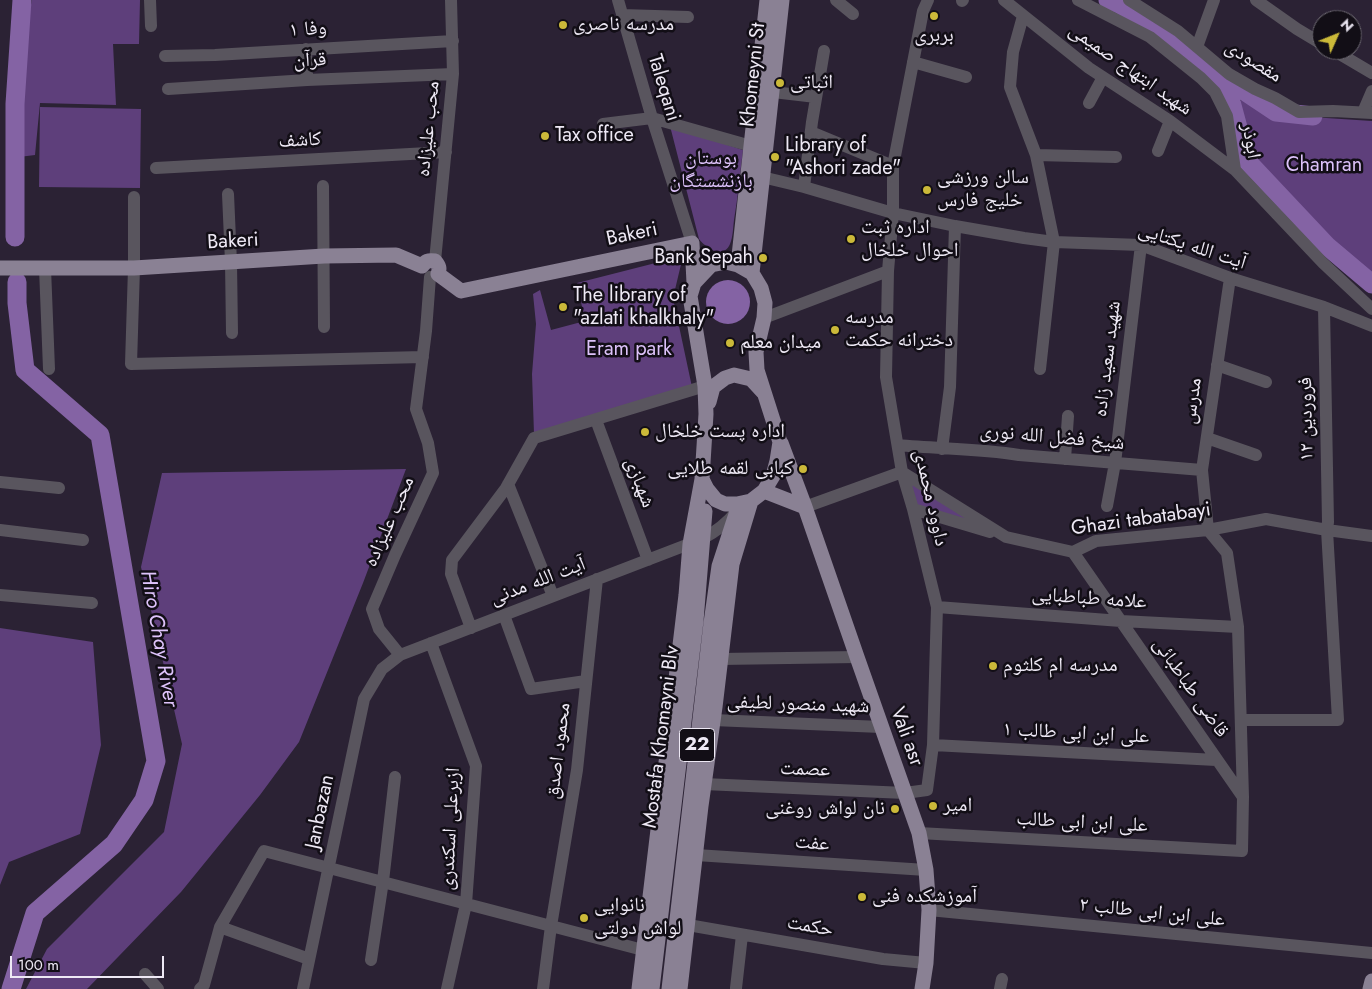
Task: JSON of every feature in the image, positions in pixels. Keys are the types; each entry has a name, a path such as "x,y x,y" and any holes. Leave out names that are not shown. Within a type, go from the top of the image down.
{"main road":[{"name":"Khomeyni St","path":"738,265 767,0"},
{"name":"Khomeyni St","path":"752,273 782,0"},
{"name":"Bakeri","path":"0,268 134,268 324,256 396,255 431,270 461,291 692,243"},
{"path":"639,989 686,595 705,484 706,386 690,296 694,283 692,243"},
{"path":"694,283 711,265 726,262 738,265 752,273 761,288 765,303 764,318 756,352 757,370 780,442 773,476 764,492 741,506 725,504 716,500 705,484"},
{"path":"706,414 713,387 734,375 751,379 764,393"},
{"name":"Vali asr","path":"780,442 805,506 919,834 926,870 929,910 926,963 922,989"},
{"path":"764,492 805,506"},
{"path":"680,989 704,784 741,506"},
{"name":"Mostafa Khomayni Blv","path":"669,989 719,566 741,506"},
{"name":"Mostafa Khomayni Blv","path":"652,989 696,621 696,541"},
{"path":"1370,989 1372,981"}],"street":[{"path":"150,0 151,26"},
{"name":"محب علیزاده","path":"400,655 379,629 372,609 394,555 433,473 428,443 416,409 454,74 451,0"},
{"name":"Taleqani","path":"618,0 652,118 692,243"},
{"path":"836,0 853,14"},
{"name":"داوود محمدی","path":"927,790 933,745 937,607 913,508 902,472 899,445 886,378 888,272 893,213 893,166 923,11 928,0"},
{"name":"شهید ابتهاج صمیمی","path":"1004,0 1089,68 1170,121 1235,170"},
{"name":"ابوذر","path":"1078,0 1150,37 1201,78 1215,92 1227,116 1235,170 1323,263 1372,309"},
{"name":"مقصودی","path":"1129,0 1178,31 1229,74 1299,112 1333,110 1367,112"},
{"path":"1197,47 1214,0"},
{"path":"1256,0 1312,38"},
{"path":"622,15 688,17"},
{"path":"1023,16 1013,52 1010,87 1036,155 1054,242 1040,369"},
{"name":"وفا ۱","path":"165,56 215,55 452,40"},
{"path":"306,49 307,80"},
{"path":"804,187 824,51"},
{"path":"1349,60 1372,74"},
{"path":"914,62 966,77"},
{"name":"قرآن","path":"168,89 307,80 454,74"},
{"path":"1089,103 1103,77"},
{"path":"773,92 816,97"},
{"path":"1367,112 1372,92"},
{"path":"603,124 652,118 751,146"},
{"path":"1158,151 1170,121"},
{"path":"811,132 893,166"},
{"name":"کاشف","path":"156,168 446,152"},
{"path":"1036,155 1116,157"},
{"name":"آیت الله یکتایی","path":"762,177 893,213 955,226 1054,242 1141,246 1230,278 1324,307 1372,326"},
{"path":"324,186 324,327"},
{"path":"228,194 232,333"},
{"path":"134,197 131,364 423,357"},
{"path":"942,449 950,387 955,226"},
{"name":"شهید سعید زاده","path":"1107,506 1115,463 1141,246"},
{"path":"45,268 49,369"},
{"path":"764,318 888,272"},
{"name":"مدرس","path":"1208,530 1202,470 1230,278"},
{"name":"۱۲ فروردین","path":"1241,720 1338,720 1327,530 1324,307"},
{"path":"1217,365 1266,382"},
{"path":"471,628 451,574 452,560 508,484 534,438 706,386"},
{"path":"1065,459 1068,416"},
{"name":"شهبازی","path":"596,420 648,560"},
{"path":"1207,438 1256,455"},
{"name":"شیخ فضل الله نوری","path":"899,445 996,451 1019,455 1202,470"},
{"path":"805,506 902,472"},
{"name":"Ghazi tabatabayi","path":"902,472 1006,537 1074,552 1096,542 1208,530 1266,518 1327,530 1372,536"},
{"path":"0,482 59,488"},
{"path":"508,484 553,596"},
{"name":"آیت‌ الله مدنی","path":"400,655 696,541 713,533 728,521 741,506"},
{"path":"913,508 1006,537"},
{"path":"0,530 83,540"},
{"path":"1208,530 1227,553 1238,627 1243,797"},
{"name":"قاضی طباطبائی","path":"1074,552 1243,797"},
{"name":"محمود اصدق","path":"543,989 551,926 577,770 597,579"},
{"path":"0,595 92,603"},
{"name":"علامه طباطبایی","path":"937,607 1121,621 1238,627"},
{"path":"504,615 531,689 586,681"},
{"name":"ازبرعلی اسکندری","path":"431,643 476,766 466,904 447,989"},
{"name":"Janbazan","path":"303,989 364,700 382,669 400,655"},
{"path":"720,659 857,657"},
{"name":"شهید منصور لطیفی","path":"713,720 881,727"},
{"name":"علی ابن ابی طالب ۱","path":"933,745 1216,760"},
{"path":"371,960 395,776"},
{"name":"عصمت","path":"704,784 905,793 927,790"},
{"name":"علی ابن ابی طالب","path":"919,834 1242,850 1243,797"},
{"path":"206,988 220,927 264,851 643,950"},
{"name":"عفت","path":"696,855 926,870"},
{"name":"علی ابن ابی طالب ۲","path":"929,910 1372,954"},
{"name":"حکمت","path":"688,925 883,959 926,963"},
{"path":"220,927 309,959"},
{"path":"736,988 742,935"},
{"path":"144,974 158,989"}],"green space":[{"path":"32,0 140,0 139,44 113,44 116,105 40,103 35,155 19,157 25,34"},
{"name":"Chamran","path":"1249,97 1280,103 1311,117 1372,121 1372,279 1255,164 1237,102"},
{"path":"40,107 141,109 140,188 39,187"},
{"name":"بوستان بازنشستگان","path":"670,126 743,150 732,238 727,249 723,251 719,252 710,249 699,239"},
{"name":"Eram park","path":"683,256 673,298 692,387 534,434 532,374 536,324 533,294 540,290 551,330 585,321 577,283"},
{"path":"406,469 363,583 299,742 260,795 181,892 87,989 26,989 47,949 164,832 182,744 141,567 162,473"},
{"path":"909,480 986,528 916,506"},
{"path":"0,628 93,642 101,745 80,834 9,862 0,885"}],"shaded area":[{"path":"724,280 732,280 744,286 750,302 744,318 732,324 724,324 712,318 706,306 706,298 712,286"}],"waterway":[{"path":"15,237 15,104 22,0"},
{"path":"1108,0 1121,5 1212,72 1230,98 1247,161 1327,246 1372,284"},
{"path":"1215,73 1276,112 1313,116"},
{"name":"Hiro Chay River","path":"11,989 35,913 114,844 144,800 156,761 100,435 25,370 17,303 17,282"}],"place":[{"name":"بربری","path":"934,16"},
{"name":"مدرسه ناصری","path":"563,25"},
{"name":"اثباتی","path":"780,83"},
{"name":"Tax office","path":"545,136"},
{"name":"Library of \"Ashori zade\"","path":"775,157"},
{"name":"سالن ورزشی خلیج فارس","path":"927,190"},
{"name":"اداره ثبت احوال خلخال","path":"851,239"},
{"name":"Bank Sepah","path":"763,258"},
{"name":"The library of \"azlati khalkhaly\"","path":"563,307"},
{"name":"مدرسه دخترانه حکمت","path":"835,330"},
{"name":"میدان معلم","path":"730,343"},
{"name":"اداره پست خلخال","path":"645,432"},
{"name":"کبابی لقمه طلایی","path":"803,469"},
{"name":"مدرسه ام کلثوم","path":"993,666"},
{"name":"امیر","path":"933,806"},
{"name":"نان لواش روغنی","path":"895,809"},
{"name":"آموزشکده فنی","path":"862,897"},
{"name":"نانوایی لواش دولتی","path":"584,918"}]}
